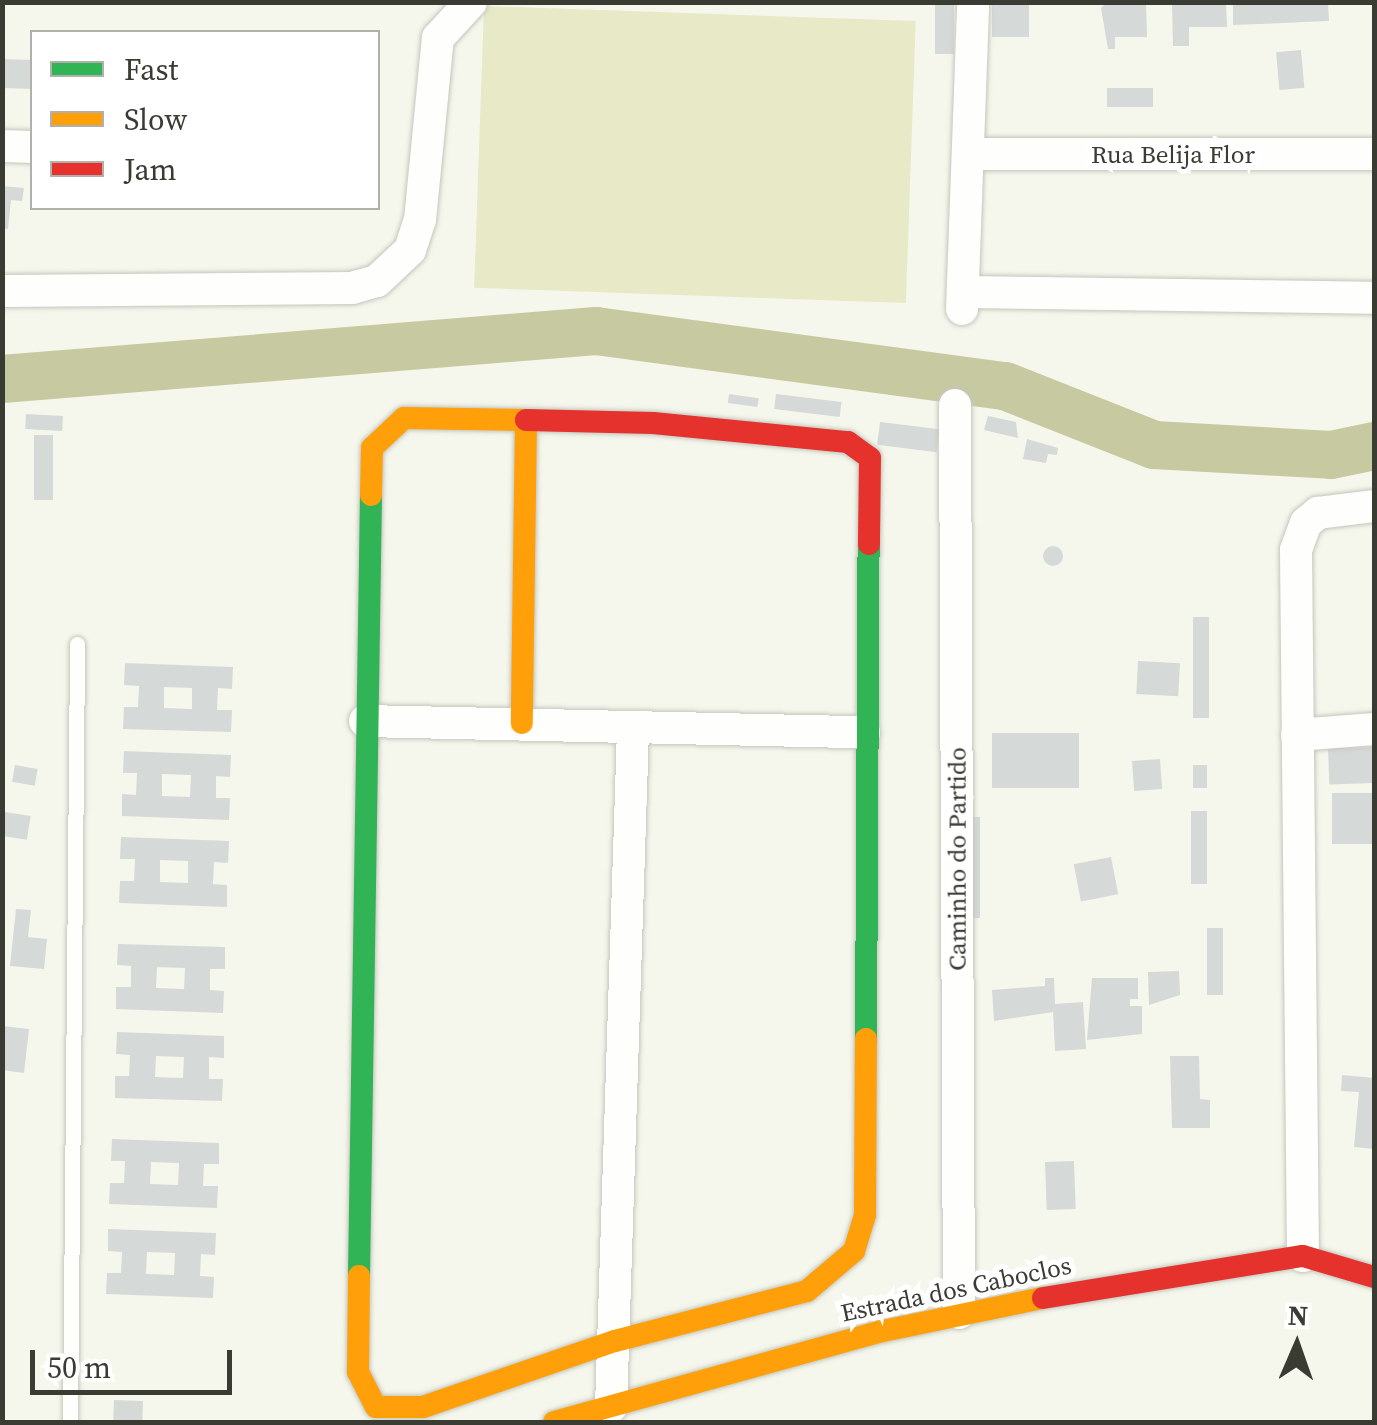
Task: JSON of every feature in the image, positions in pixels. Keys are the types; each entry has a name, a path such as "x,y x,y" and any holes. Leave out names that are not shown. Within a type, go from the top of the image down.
{"street":[{"path":"2,290 352,288 387,275 410,250 420,220 438,38 471,2"},
{"path":"973,2 964,302 1374,298"},
{"path":"2,146 30,147"},
{"name":"Rua Belija Flor","path":"971,154 1374,154"},
{"name":"Caminho do Partido","path":"955,406 959,1312"},
{"path":"404,418 653,423 848,442 865,450 872,466 864,732 866,1182 854,1251 807,1291 614,1341 422,1407 376,1407 364,1394 358,1372 365,721 372,448 404,418"},
{"path":"522,723 526,420"},
{"path":"1303,1256 1298,537 1318,513 1374,506"},
{"path":"365,721 864,732"},
{"path":"612,1407 633,729"},
{"path":"1297,735 1374,730"},
{"name":"Estrada dos Caboclos","path":"554,1422 959,1312 1161,1274 1303,1256 1374,1277"}],"lane":[{"path":"70,1422 76,644"}],"green space":[{"path":"484,6 916,21 906,303 474,288"}],"building":[{"path":"935,2 954,2 954,54 935,54"},
{"path":"992,2 1029,2 1029,37 992,37"},
{"path":"1107,2 1146,2 1147,37 1115,37 1115,49 1108,49 1101,8"},
{"path":"1226,2 1227,27 1189,27 1189,46 1173,46 1172,4"},
{"path":"1233,2 1328,2 1329,21 1233,25"},
{"path":"1301,50 1304,88 1279,90 1276,52"},
{"path":"2,59 30,60 30,89 2,88"},
{"path":"1107,88 1153,88 1153,107 1107,107"},
{"path":"2,186 24,188 22,201 11,200 8,229 2,228"},
{"path":"729,394 759,398 757,407 728,403"},
{"path":"776,394 842,402 840,417 774,409"},
{"path":"26,414 63,416 62,431 25,429"},
{"path":"988,416 1016,422 1018,438 984,430"},
{"path":"880,422 940,429 937,452 877,445"},
{"path":"34,435 53,435 53,500 34,500"},
{"path":"1027,439 1058,448 1057,455 1048,454 1046,463 1023,459"},
{"path":"1053,546 1063,556 1053,566 1043,556"},
{"path":"1193,617 1209,617 1209,718 1193,718"},
{"path":"1138,661 1180,663 1178,696 1136,694"},
{"path":"125,663 233,667 232,689 218,688 217,710 232,710 231,732 123,729 124,707 138,707 139,686 124,685","holes":["164,687 192,688 192,709 164,708"]},
{"path":"992,733 1079,733 1079,788 992,788"},
{"path":"1373,747 1374,783 1329,785 1328,749"},
{"path":"124,751 231,755 230,777 216,776 216,798 230,798 229,820 122,816 122,794 136,795 137,773 123,773","holes":["162,774 191,775 190,797 162,796"]},
{"path":"1160,759 1162,789 1134,791 1132,761"},
{"path":"15,765 38,769 35,786 12,782"},
{"path":"1193,765 1207,765 1207,788 1193,788"},
{"path":"1332,793 1374,793 1374,844 1332,844"},
{"path":"1191,811 1207,811 1207,884 1191,884"},
{"path":"5,812 31,816 27,840 2,836"},
{"path":"965,817 980,817 980,918 965,918"},
{"path":"121,837 229,841 228,863 214,862 213,884 227,885 227,907 119,903 120,881 134,881 135,859 120,859","holes":["160,860 188,861 188,883 160,882"]},
{"path":"1111,857 1118,894 1081,902 1074,864"},
{"path":"16,909 31,910 28,937 47,939 44,969 10,966"},
{"path":"1207,928 1223,928 1223,995 1207,995"},
{"path":"118,944 225,947 225,969 210,969 210,990 224,991 223,1013 116,1009 116,987 131,987 131,966 117,965","holes":["157,967 185,968 184,989 156,988"]},
{"path":"1179,971 1180,995 1149,1005 1148,972"},
{"path":"1045,978 1054,978 1055,1004 1083,1002 1086,1049 1055,1051 1053,1012 994,1021 992,990 1045,986"},
{"path":"1092,978 1138,978 1138,999 1130,999 1130,1006 1142,1006 1142,1034 1087,1040"},
{"path":"2,1026 29,1029 24,1073 2,1070"},
{"path":"117,1032 224,1036 224,1058 209,1057 209,1079 223,1079 222,1101 115,1098 115,1076 129,1076 130,1055 116,1054","holes":["156,1056 184,1057 183,1078 155,1077"]},
{"path":"1170,1056 1199,1056 1200,1099 1210,1100 1210,1128 1172,1128"},
{"path":"1342,1075 1374,1078 1374,1149 1354,1147 1359,1092 1341,1091"},
{"path":"112,1139 219,1143 219,1164 204,1164 203,1186 218,1186 217,1208 109,1204 110,1183 124,1183 125,1161 111,1161","holes":["151,1162 179,1163 178,1185 150,1184"]},
{"path":"1074,1161 1076,1209 1047,1210 1045,1162"},
{"path":"108,1229 216,1233 215,1255 201,1254 200,1276 214,1277 213,1298 106,1294 107,1273 121,1273 122,1252 108,1251","holes":["147,1252 175,1253 174,1275 146,1274"]},
{"path":"114,1400 143,1401 142,1422 113,1422"}],"waterway":[{"path":"2,379 596,331 1005,386 1154,445 1331,455 1374,446"}],"traffic: fast":[{"path":"359,1276 371,495"},
{"path":"866,1039 869,544"}],"traffic: slow":[{"path":"371,495 372,448 404,418 526,420 522,723"},
{"path":"359,1276 358,1372 376,1407 423,1407 615,1341 807,1291 854,1251 865,1215 866,1039"},
{"path":"554,1422 883,1331 1043,1298"}],"traffic: jam":[{"path":"526,420 653,423 848,442 870,458 869,544"},
{"path":"1043,1298 1303,1256 1374,1277"}]}
